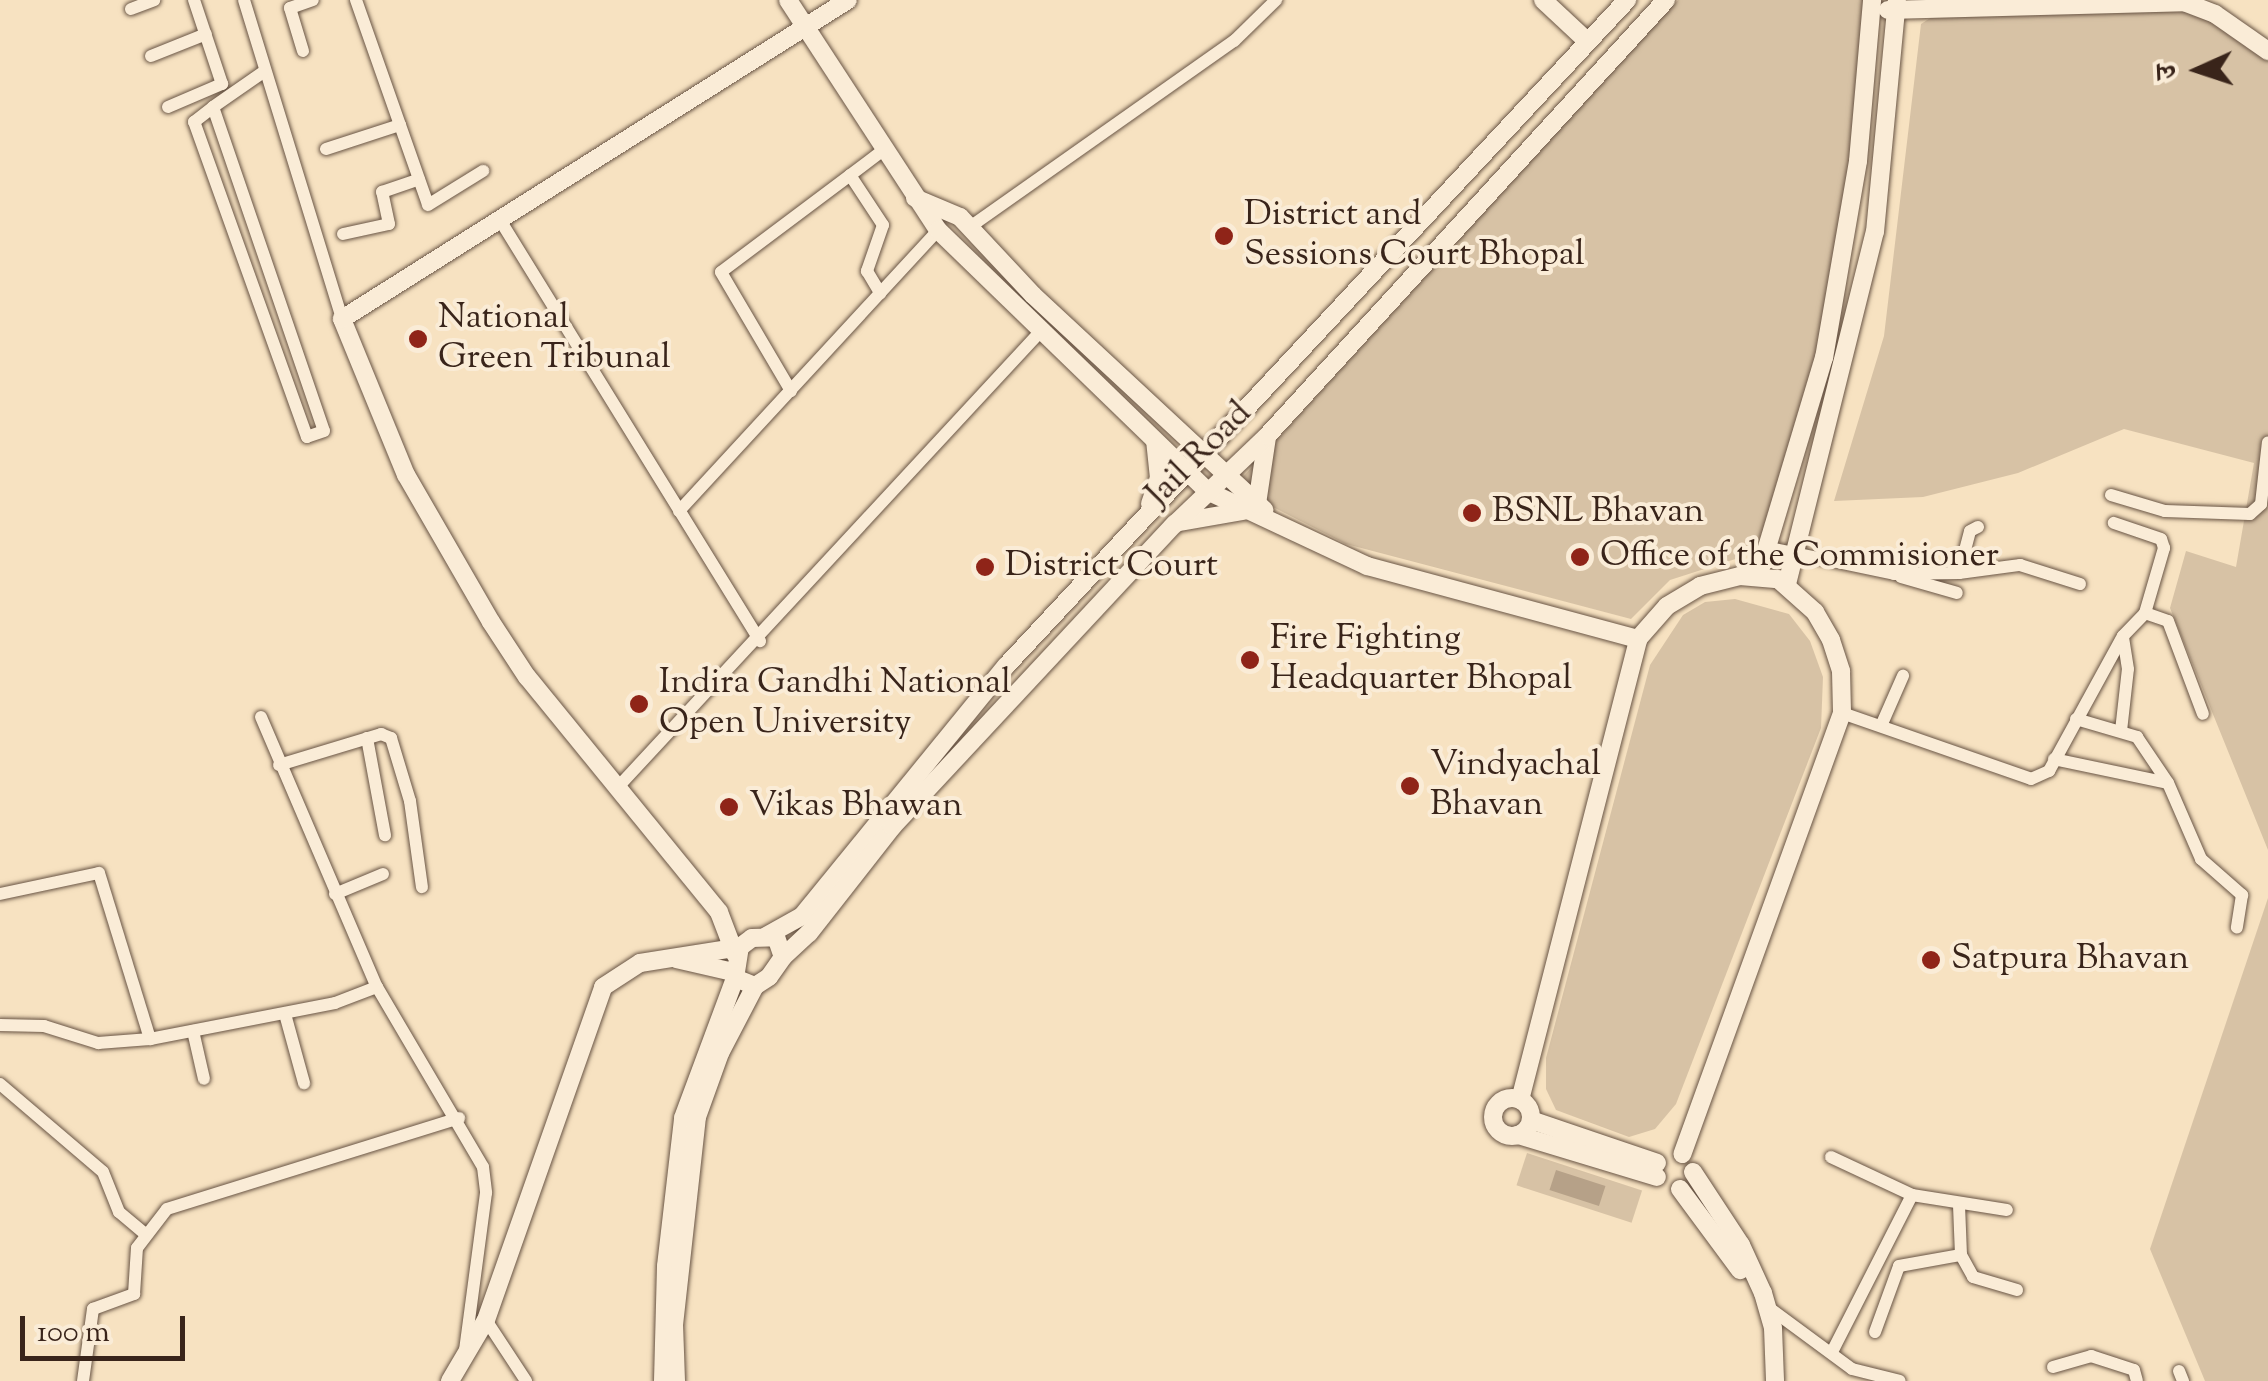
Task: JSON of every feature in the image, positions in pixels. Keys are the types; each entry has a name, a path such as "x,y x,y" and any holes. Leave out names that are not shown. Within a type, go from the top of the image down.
{"street":[{"path":"131,9 154,0"},
{"path":"168,107 222,84 194,0"},
{"path":"244,0 262,73 368,394 437,534 527,677 719,912 735,960 755,986"},
{"path":"303,51 290,8 313,0"},
{"path":"356,0 428,204 482,171"},
{"path":"788,0 802,30 938,230 1207,491 1250,507 1290,534 1368,566 1638,639"},
{"path":"342,319 848,0"},
{"path":"970,227 1234,41 1276,0"},
{"path":"1542,0 1587,42"},
{"name":"Jail Road","path":"735,960 762,936 802,916 956,722 1148,509 1627,0"},
{"name":"Jail Road","path":"676,1381 674,1325 697,1117 720,1053 755,986 809,933 892,827 1175,524 1267,436 1666,0"},
{"path":"2208,0 2268,38"},
{"path":"1760,574 1824,358 1843,262 1872,5 2184,2 2216,14 2268,52"},
{"path":"1787,584 1791,550 1868,266 1897,5"},
{"path":"151,56 206,34"},
{"path":"212,107 324,431 307,437 194,122 212,107 262,73"},
{"path":"326,148 400,125"},
{"path":"791,391 721,272 882,151"},
{"path":"850,175 883,225 868,270 880,293"},
{"path":"343,234 388,224 382,192 419,180"},
{"path":"915,198 952,212 970,227 1226,473 1250,507"},
{"path":"500,220 760,640"},
{"path":"679,511 938,230"},
{"path":"619,786 760,640 1040,332"},
{"path":"1250,507 1267,436"},
{"path":"1148,509 1158,478 1155,442"},
{"path":"2111,495 2165,511 2250,514 2260,504 2268,442"},
{"path":"1175,524 1206,513 1250,507"},
{"path":"1842,714 2031,779 2050,771 2122,636 2144,613 2164,543 2114,524"},
{"path":"1959,573 1970,532 1978,527"},
{"path":"1770,548 1894,574 1957,594"},
{"path":"1894,574 1959,573 2020,565 2080,584"},
{"path":"1525,1127 1520,1100 1638,639 1667,606 1700,586 1760,574 1787,584 1831,640 1842,672 1842,714 1682,1154"},
{"path":"2144,613 2168,621 2203,714"},
{"path":"2121,731 2128,669 2122,636"},
{"path":"1881,726 1903,676"},
{"path":"260,717 377,987 459,1118 483,1167 486,1192 457,1374"},
{"path":"2076,719 2137,737 2168,783 2201,859 2242,896 2237,928"},
{"path":"279,765 387,734 393,741 417,836 422,887"},
{"path":"367,738 384,836"},
{"path":"2054,760 2168,783"},
{"path":"0,894 99,873 150,1039"},
{"path":"335,894 383,874"},
{"path":"719,912 781,942 782,956"},
{"path":"457,1374 486,1320 603,987 640,962 735,960"},
{"path":"663,1381 665,1285 683,1118 735,960"},
{"path":"0,1025 44,1026 98,1043 150,1039 285,1014 377,987"},
{"path":"285,1014 304,1082"},
{"path":"193,1031 204,1079"},
{"path":"0,1084 103,1172 119,1212 145,1234"},
{"path":"1520,1100 1502,1101 1494,1118 1504,1134 1525,1127 1657,1170 1666,1188 1680,1189 1738,1264 1760,1325 1763,1381"},
{"path":"84,1381 92,1309 121,1302 134,1294 137,1248 167,1210 459,1118"},
{"path":"1657,1170 1668,1153 1682,1154"},
{"path":"1682,1154 1741,1245 1768,1307 1775,1381"},
{"path":"1831,1157 1912,1195 2008,1210"},
{"path":"1680,1189 1693,1172"},
{"path":"1832,1352 1912,1195"},
{"path":"1959,1205 1961,1255 1974,1277 2016,1290"},
{"path":"1875,1332 1900,1266 1961,1255"},
{"path":"1768,1307 1852,1369 1900,1381"},
{"path":"486,1320 526,1381"},
{"path":"2052,1367 2091,1356 2134,1370 2137,1381"}],"shaded area":[{"path":"1678,0 1870,0 1828,331 1772,525 1748,555 1670,580 1631,619 1346,544 1271,506 1243,477"},
{"path":"1944,9 2182,9 2224,26 2268,61 2268,850 2170,608 2186,551 2236,567 2254,463 2124,429 2018,473 1923,497 1834,501 1884,336 1921,24"},
{"path":"1735,599 1789,614 1810,641 1823,677 1821,728 1676,1104 1655,1129 1629,1137 1556,1110 1546,1089 1546,1058 1650,665 1683,615 1705,602"},
{"path":"2268,898 2268,1381 2205,1381 2150,1249"},
{"path":"1527,1153 1642,1190 1632,1223 1516,1185"},
{"path":"1556,1170 1605,1186 1599,1206 1550,1190"}],"place":[{"name":"District and Sessions Court Bhopal","path":"1224,236"},
{"name":"National Green Tribunal","path":"418,339"},
{"name":"BSNL Bhavan","path":"1472,513"},
{"name":"Office of the Commisioner","path":"1580,557"},
{"name":"District Court","path":"985,567"},
{"name":"Fire Fighting Headquarter Bhopal","path":"1250,660"},
{"name":"Indira Gandhi National Open University","path":"639,704"},
{"name":"Vindyachal Bhavan","path":"1410,786"},
{"name":"Vikas Bhawan","path":"729,807"},
{"name":"Satpura Bhavan","path":"1931,960"}]}
